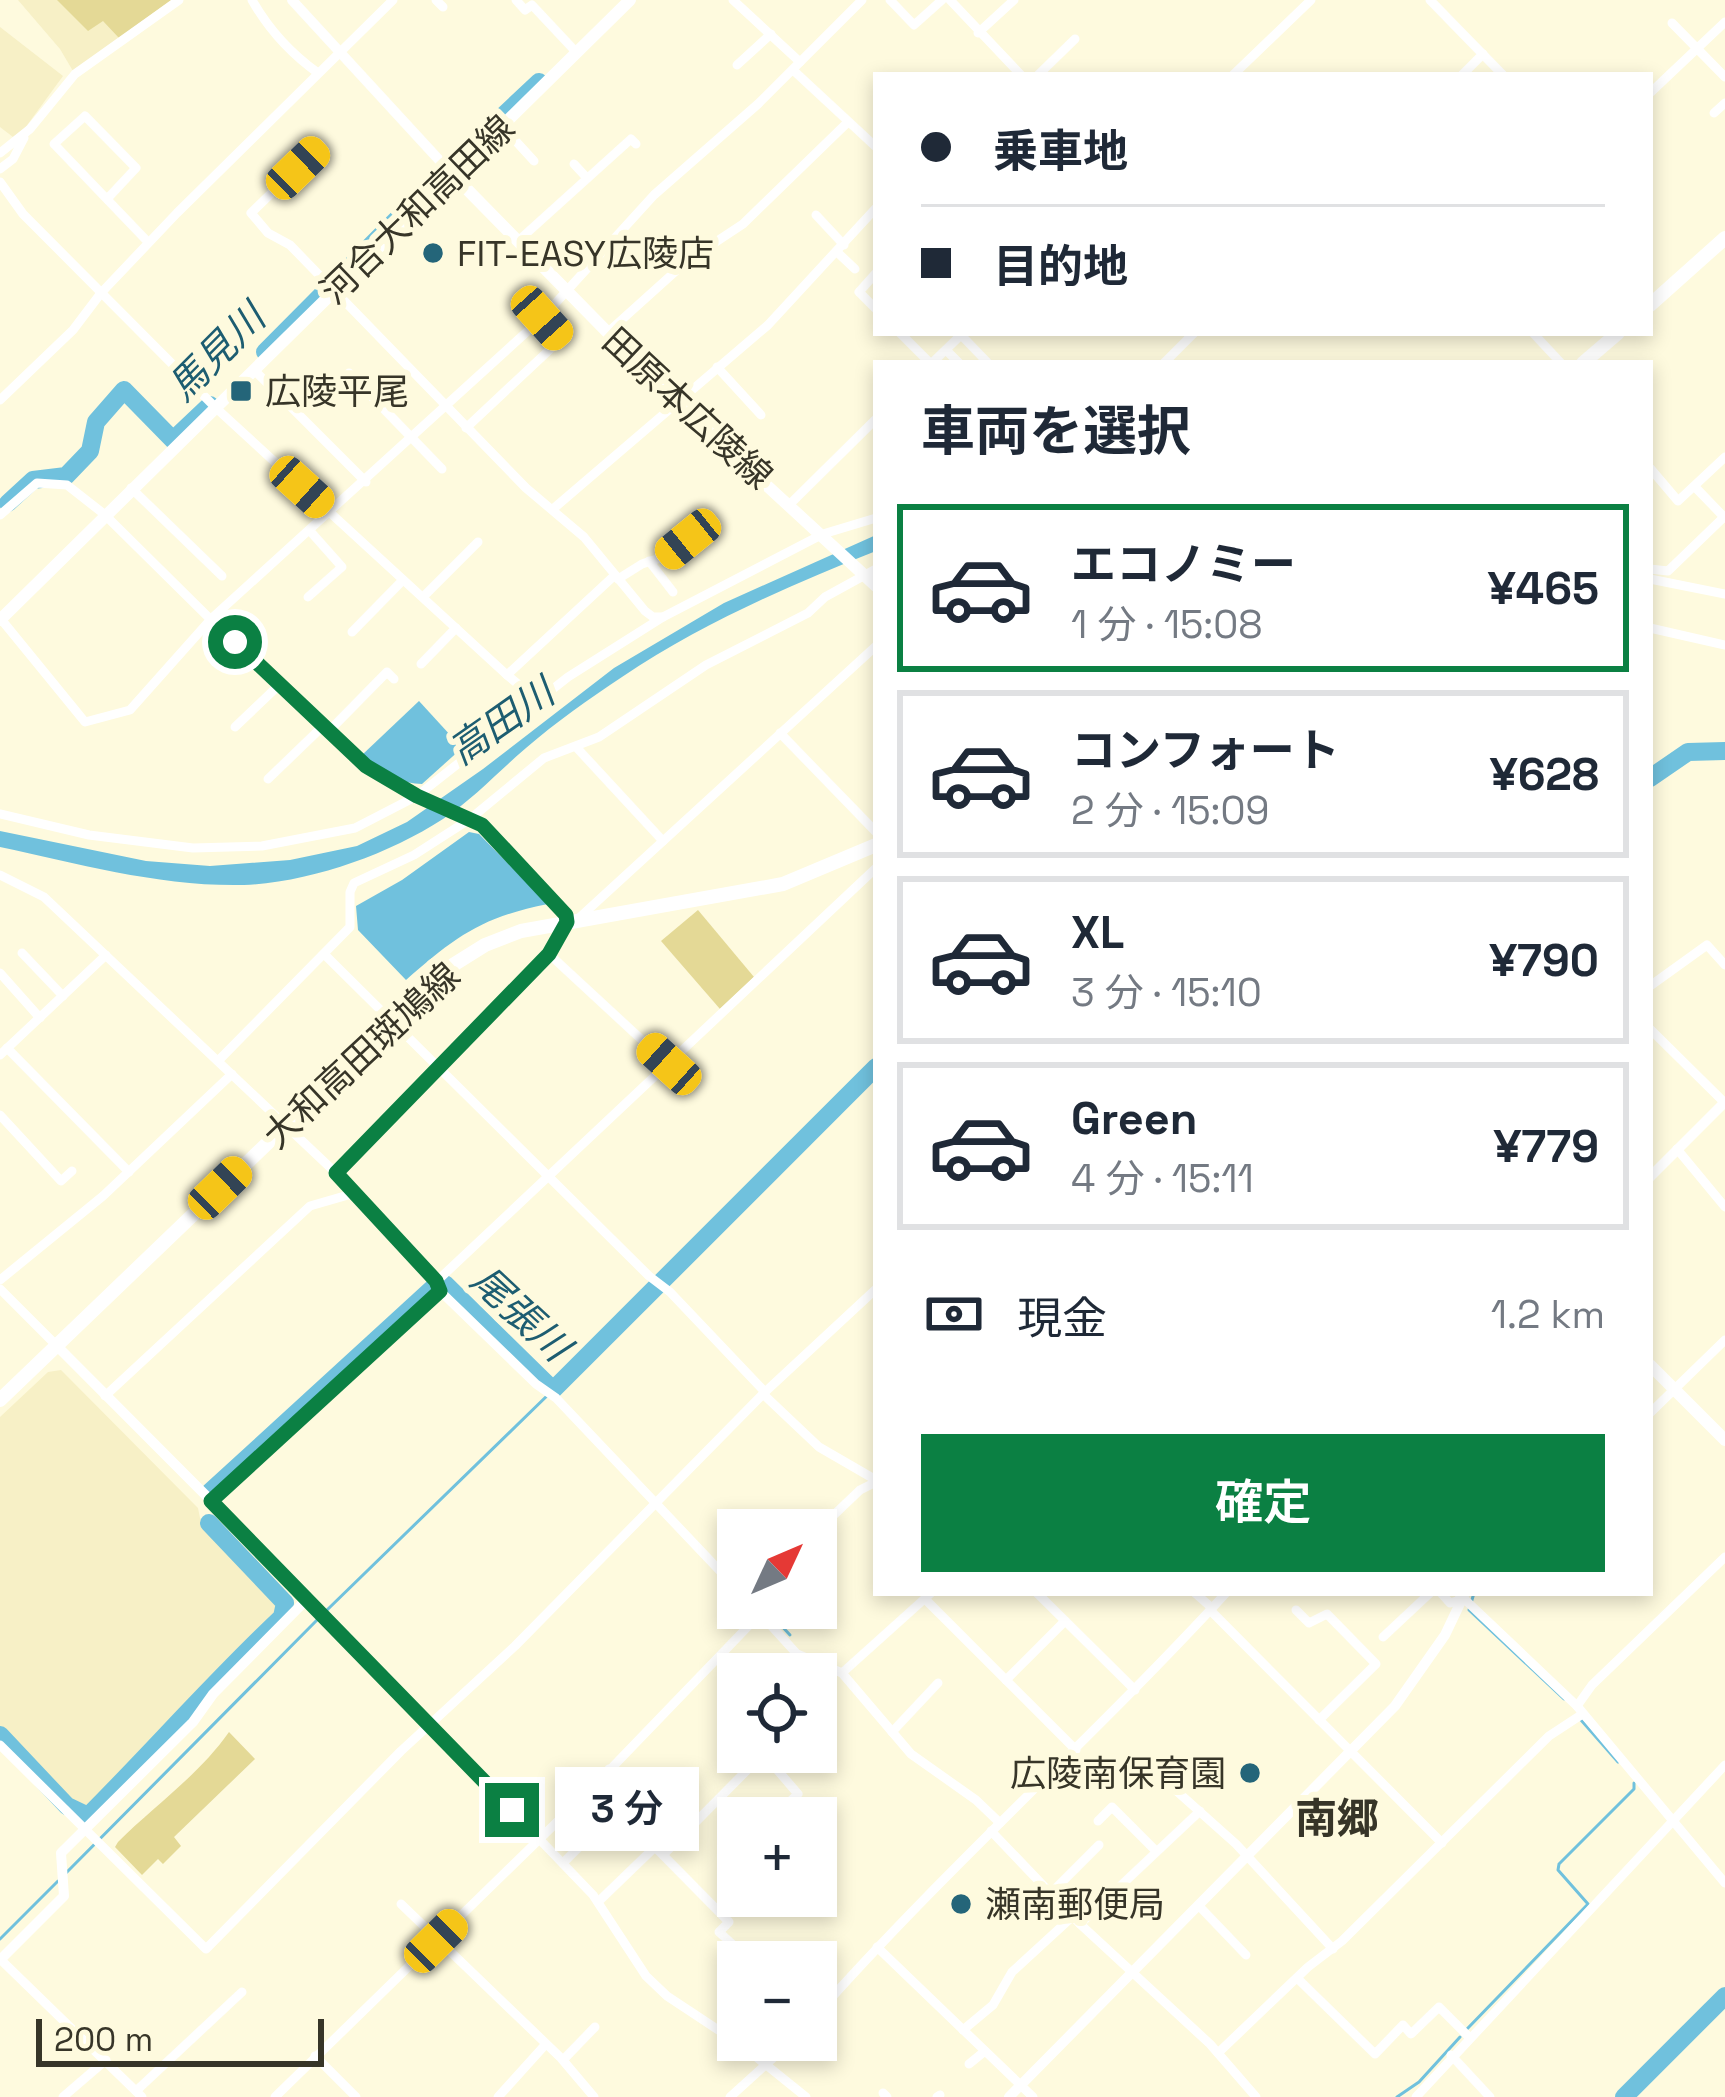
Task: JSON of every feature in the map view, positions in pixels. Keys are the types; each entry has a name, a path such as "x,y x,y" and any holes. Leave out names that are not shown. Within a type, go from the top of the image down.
{"main road":[{"name":"河合大和高田線","path":"1,620 212,404 255,371 329,286 630,0"},
{"name":"田原本広陵線","path":"452,174 675,401 866,571"},
{"path":"1653,302 1725,238"},
{"path":"1586,360 1614,336"},
{"name":"大和高田斑鳩線","path":"0,1400 453,965 520,931 783,884 873,846"},
{"path":"1653,1368 1725,1440"}],"street":[{"path":"0,169 13,159 30,129 75,74 179,0"},
{"path":"252,0 266,25 318,73"},
{"path":"292,0 452,174"},
{"path":"0,400 73,330 148,242 392,0"},
{"path":"516,0 525,10 532,4 574,50"},
{"path":"734,0 873,144"},
{"path":"890,0 914,26 946,0 1018,72"},
{"path":"978,33 1014,0"},
{"path":"1236,72 1311,0"},
{"path":"1430,0 1500,72"},
{"path":"1,620 85,722 130,710 212,618 542,318 654,196 797,66 854,3"},
{"path":"1653,90 1725,22"},
{"path":"1672,23 1725,77"},
{"path":"737,65 771,34"},
{"path":"1041,72 1075,39"},
{"path":"1465,72 1483,55"},
{"path":"1714,113 1725,103"},
{"path":"107,199 136,169 85,116 54,144 148,242"},
{"path":"607,333 687,260 743,224 848,122"},
{"path":"502,126 534,161"},
{"path":"0,153 30,129"},
{"path":"518,241 631,139 636,144"},
{"path":"321,145 251,213 268,233 290,245 466,428 584,537 645,611 663,617"},
{"path":"574,164 587,178"},
{"path":"0,182 23,214 212,404 507,675 530,694 549,693"},
{"path":"553,509 768,325 873,212"},
{"path":"816,215 855,268"},
{"path":"873,276 859,292 873,306"},
{"path":"466,428 560,339 542,318"},
{"path":"902,336 928,360"},
{"path":"934,360 957,336"},
{"path":"959,336 985,360"},
{"path":"1167,360 1191,336"},
{"path":"1535,336 1558,360"},
{"path":"946,350 956,360"},
{"path":"717,367 761,415"},
{"path":"255,371 366,482"},
{"path":"349,373 442,470"},
{"path":"790,504 873,422"},
{"path":"1653,472 1678,501 1725,457"},
{"path":"0,515 24,491 47,482 67,484 366,766 488,829 572,921"},
{"path":"1653,569 1667,571 1725,517 1695,487"},
{"path":"131,488 222,576"},
{"path":"0,814 141,844 218,849 339,833 421,798 549,693 663,617 825,536 873,519"},
{"path":"507,675 617,577 669,555 708,524"},
{"path":"308,597 342,567 310,531"},
{"path":"423,597 478,542"},
{"path":"649,561 673,592"},
{"path":"218,1061 350,927 354,883 414,855 544,758 577,748 728,652 808,613 866,571"},
{"path":"352,632 403,580"},
{"path":"1653,580 1725,594"},
{"path":"421,664 456,628"},
{"path":"1653,629 1725,645"},
{"path":"336,1173 549,954 572,921 873,649"},
{"path":"268,779 387,672 394,679"},
{"path":"235,727 278,686"},
{"path":"780,733 873,829"},
{"path":"577,748 662,841"},
{"path":"211,1501 873,871"},
{"path":"0,875 44,897 336,1173 439,1287 556,1398 717,1567"},
{"path":"1653,984 1707,945 1725,965"},
{"path":"22,953 63,996"},
{"path":"324,954 666,1288 819,1447 873,1479"},
{"path":"549,954 669,1064"},
{"path":"106,955 4,1052 129,1172"},
{"path":"0,973 40,1018"},
{"path":"1653,1037 1725,1102 1653,1174"},
{"path":"232,1074 0,1284 104,1396 540,1838 598,1903 635,1964 659,1989 806,2097"},
{"path":"0,1115 61,1181 72,1172"},
{"path":"1677,1149 1725,1207"},
{"path":"104,1396 310,1206 355,1193"},
{"path":"0,1745 206,1948 430,1723 515,1646 764,1393 873,1292"},
{"path":"1653,1410 1725,1340"},
{"path":"837,1512 873,1483"},
{"path":"1218,2053 1578,1713 1592,1685 1725,1557"},
{"path":"842,1673 928,1596 1076,1750"},
{"path":"1039,1596 1135,1690"},
{"path":"1198,1596 1442,1843"},
{"path":"837,1992 1223,1596"},
{"path":"1383,1637 1427,1596"},
{"path":"1009,2097 1351,1753 1421,1671 1465,1599 1633,1771 1725,1882"},
{"path":"242,1992 139,2094 0,1960 64,1896 61,1853 193,1722 213,1694 313,1603"},
{"path":"1296,1610 1309,1623 1328,1614 1376,1664 1319,1720"},
{"path":"1006,1680 1065,1622"},
{"path":"275,2097 609,1769 741,1629"},
{"path":"774,1629 796,1653"},
{"path":"837,1671 920,1762 976,1800 1050,1894 1218,2053 1256,2097"},
{"path":"892,1732 938,1684"},
{"path":"1142,1761 1248,1856 1333,1949"},
{"path":"1415,2097 1464,2033 1725,1765"},
{"path":"609,1769 635,1796"},
{"path":"663,1855 747,1773"},
{"path":"780,1773 798,1794 795,1797"},
{"path":"1098,1821 1112,1807 1156,1851"},
{"path":"963,2030 993,2005 1012,1972 1200,1811"},
{"path":"562,1863 597,1829"},
{"path":"1050,1894 1099,1845"},
{"path":"598,1903 655,1847 729,1922 719,1932 729,1941"},
{"path":"401,1904 563,2060 594,2097"},
{"path":"1199,1906 1246,1955"},
{"path":"877,1947 1033,2097"},
{"path":"1297,1978 1376,2054 1403,2025 1411,2034 1438,2007 1464,2033"},
{"path":"563,2060 596,2027"},
{"path":"498,2097 545,2045"},
{"path":"969,2064 985,2051"},
{"path":"1451,2055 1490,2097"},
{"path":"315,2056 356,2097"},
{"path":"63,2097 106,2060"},
{"path":"730,2097 770,2061"}],"shaded area":[{"path":"18,0 174,0 73,71"},
{"path":"57,0 171,0 119,38 103,21 88,31"},
{"path":"0,27 63,76 13,137 0,127"},
{"path":"698,910 754,977 720,1009 661,941"},
{"path":"61,1370 198,1508 200,1518 282,1604 280,1616 209,1682 186,1715 88,1812 73,1806 0,1731 0,1417 48,1372"},
{"path":"229,1732 255,1759 174,1837 181,1846 163,1864 158,1859 142,1875 115,1847 118,1842 190,1776"}],"water":[{"path":"873,536 873,552 746,607 652,658 549,729 443,819 348,864 269,883 213,885 121,873 0,847 0,831 146,861 210,866 290,860 357,846 407,822 614,668 724,603"},
{"path":"419,701 462,748 422,784 389,776 362,755"},
{"path":"469,832 479,834 548,904 505,915 471,931 406,980 358,930 356,906"}],"waterway":[{"name":"馬見川","path":"473,144 539,82"},
{"name":"馬見川","path":"265,352 432,184"},
{"name":"馬見川","path":"8,503 33,480 66,476 90,451 96,422 124,390 173,440 210,405"},
{"name":"尾張川","path":"1653,776 1688,752 1725,751"},
{"name":"尾張川","path":"210,1492 433,1288 445,1284 553,1390 873,1070"},
{"path":"327,1610 553,1390"},
{"name":"尾張川","path":"0,1735 67,1806 88,1816 282,1617 285,1603 209,1523"},
{"path":"1473,1596 1469,1610 1564,1699"},
{"path":"65,1874 320,1617"},
{"path":"784,1629 790,1635"},
{"path":"1581,1720 1618,1762"},
{"path":"1467,2029 1588,1904 1558,1870 1559,1864 1634,1789 1634,1783"},
{"path":"0,1939 58,1881"},
{"path":"1624,2097 1725,1996"},
{"path":"1397,2097 1419,2082 1460,2037"}],"place":[{"name":"FIT-EASY広陵店","path":"433,253"},
{"name":"広陵平尾","path":"241,391"},
{"name":"広陵南保育園","path":"1250,1773"},
{"name":"瀬南郵便局","path":"961,1904"}],"district":[{"name":"南郷","path":"1337,1818"}],"route":[{"path":"235,642 366,766 385,780 488,829 566,915 567,922 549,954 336,1173 436,1281 440,1291 211,1501 512,1810"}],"water label":[{"name":"高田川","path":"501,721"}]}
